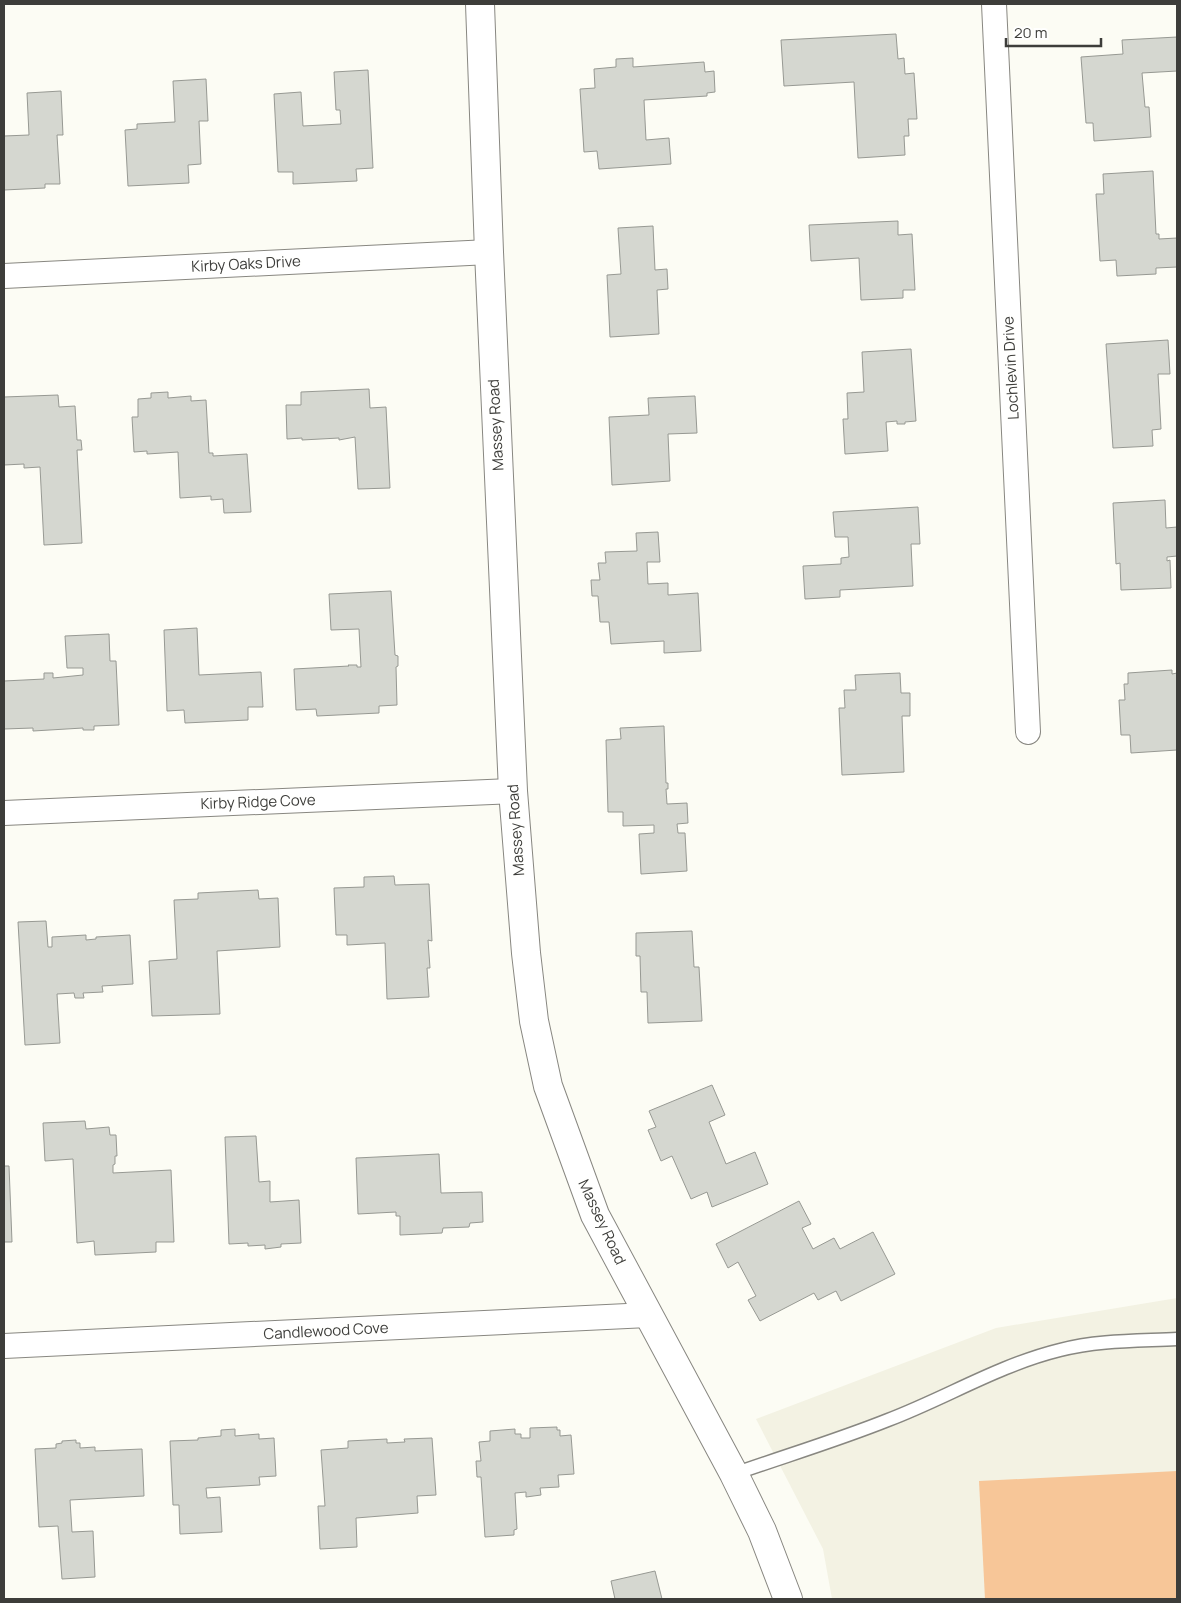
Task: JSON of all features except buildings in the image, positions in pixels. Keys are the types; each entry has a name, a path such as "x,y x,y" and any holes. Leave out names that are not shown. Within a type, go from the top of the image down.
{"street":[{"name":"Massey Road","path":"480,4 488,252 513,791 526,953 534,1020 548,1086 595,1215 734,1474 762,1531 788,1599"},
{"name":"Lochlevin Drive","path":"994,4 1028,732"},
{"name":"Kirby Oaks Drive","path":"4,276 488,252"},
{"name":"Kirby Ridge Cove","path":"4,813 513,791"},
{"name":"Candlewood Cove","path":"4,1346 648,1315"}],"lane":[{"path":"734,1474 888,1420 1026,1359 1062,1349 1092,1344 1177,1339"}],"shaded area":[{"path":"1177,1298 1177,1599 832,1599 823,1549 756,1419 996,1328"},
{"path":"1177,1471 1177,1599 985,1599 979,1481"}]}
